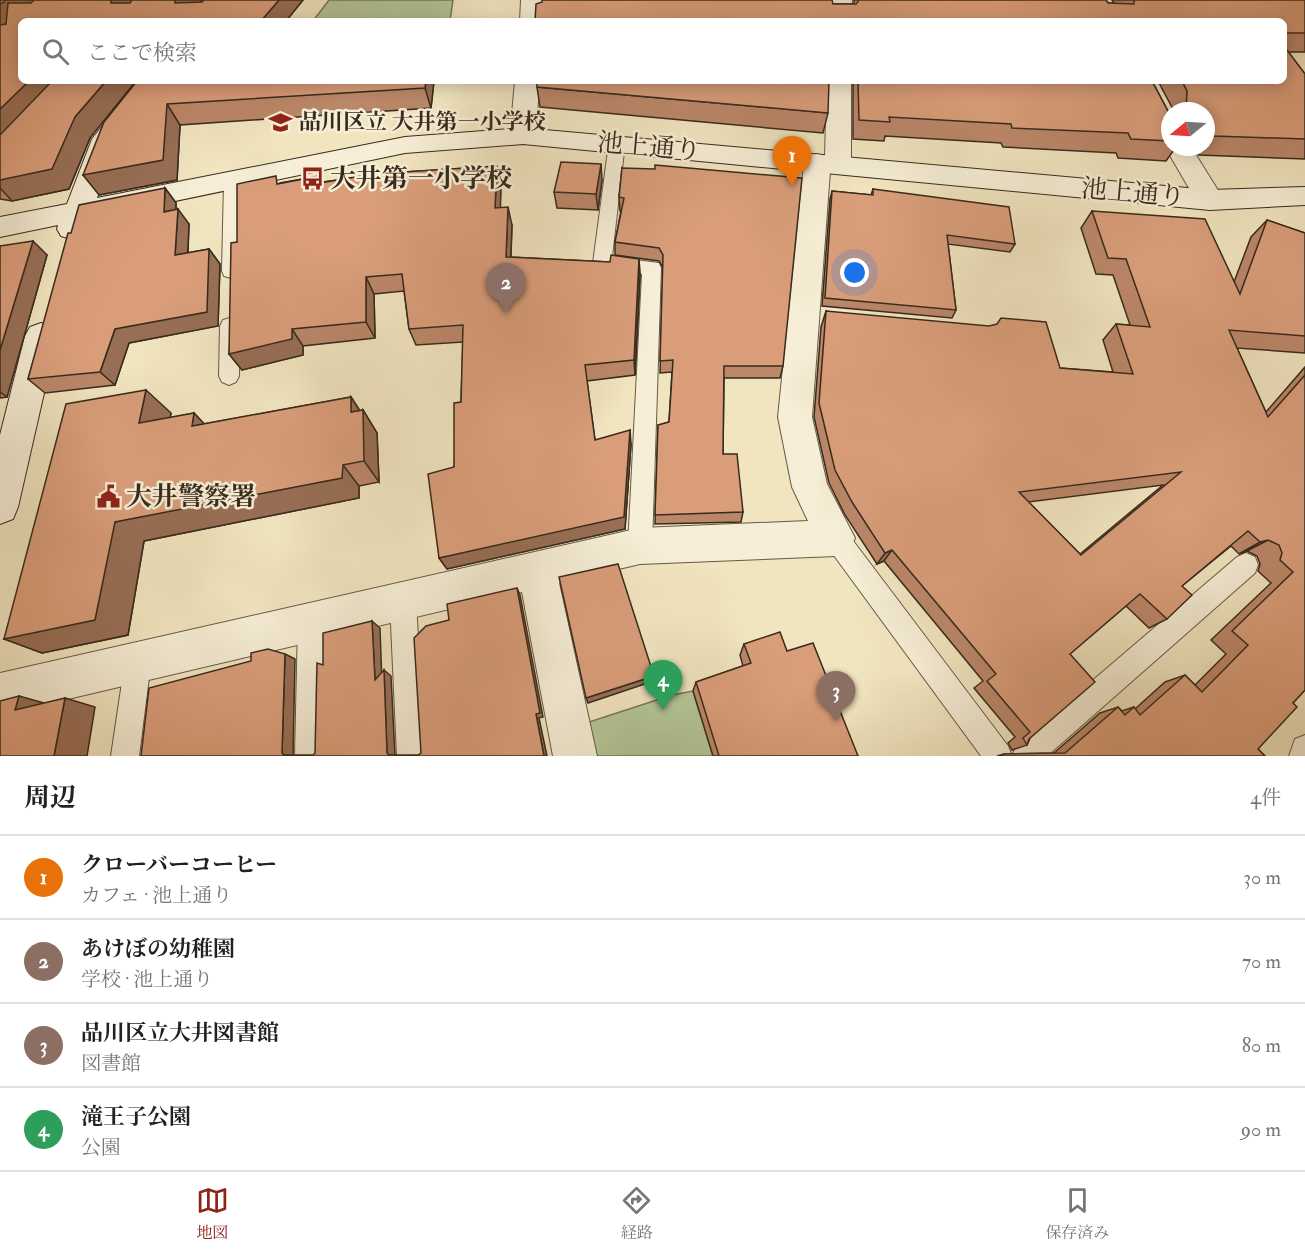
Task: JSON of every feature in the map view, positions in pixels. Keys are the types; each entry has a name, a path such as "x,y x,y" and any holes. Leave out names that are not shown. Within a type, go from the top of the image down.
{"street":[{"path":"531,18 532,0"},
{"path":"63,257 76,212 105,139 149,84"},
{"path":"523,136 527,84"},
{"path":"0,694 640,546 836,538 810,487 795,417 816,316 828,164 839,84"},
{"name":"池上通り","path":"0,227 405,145 523,136 1210,200 1305,196"},
{"path":"1183,156 1210,200"},
{"path":"0,507 7,449 48,310"},
{"path":"537,570 575,756"}],"lane":[{"path":"617,143 602,264 652,268 640,546"},
{"path":"231,286 233,181"},
{"path":"229,376 230,309"},
{"path":"836,538 998,756"},
{"path":"1026,756 1246,565"},
{"path":"404,602 411,756"},
{"path":"309,756 311,623"},
{"path":"125,756 138,662"},
{"path":"1303,756 1305,749"}],"green space":[{"path":"329,0 453,0 450,18 315,18"},
{"path":"693,691 713,756 589,756 583,724 672,695"}],"building":[{"path":"34,0 111,0 111,3 130,3 132,0 175,0 175,3 204,0 279,0 264,18 18,18 18,84 26,84 0,109 0,25 6,24 8,3 31,3"},
{"path":"542,0 832,0 833,4 856,4 858,0 1106,0 1108,3 1134,4 1134,0 1305,0 1305,33 1287,33 1287,18 535,18 536,4"},
{"path":"1287,50 1305,74 1305,139 1215,136 1215,102 1186,102 1187,91 1184,84 1287,84"},
{"path":"49,84 103,84 75,117 52,169 0,180 0,135"},
{"path":"135,84 426,84 425,88 167,104 163,160 83,175 104,122"},
{"path":"537,84 829,84 828,113 537,87"},
{"path":"858,84 1154,84 1163,102 1161,102 1161,141 1131,139 1128,133 1012,128 1011,124 889,117 890,122 859,120"},
{"path":"561,162 601,164 596,194 554,192"},
{"path":"655,165 802,178 783,366 724,366 723,454 737,454 743,512 655,515 658,425 669,422 673,360 660,361 663,255 659,248 615,242 624,198 619,197 622,168 655,169"},
{"path":"497,166 495,208 508,207 506,257 610,262 611,255 639,259 634,360 585,365 595,440 630,430 624,517 439,558 428,474 454,467 454,403 461,402 463,325 409,329 402,274 366,277 366,322 292,329 292,339 229,354 231,243 237,242 237,184 276,176 277,184 319,176 319,183 404,169 404,172"},
{"path":"165,188 164,212 178,209 175,255 209,249 207,312 115,329 100,372 28,379 68,233 71,233 79,205"},
{"path":"873,189 1009,207 1015,244 947,235 956,310 825,298 832,191 873,195"},
{"path":"1092,211 1205,219 1240,294 1267,220 1305,233 1305,336 1229,330 1268,417 1305,375 1305,690 1293,703 1297,707 1258,749 1265,756 1001,756 1004,754 1065,753 1118,707 1125,715 1134,707 1140,715 1185,675 1202,692 1248,645 1232,631 1293,572 1280,560 1282,553 1279,545 1268,540 1260,542 1248,531 1182,586 1192,595 1167,619 1140,594 1070,654 1095,682 1029,739 1027,745 1023,738 1030,732 987,681 996,674 892,550 885,553 852,502 835,470 819,403 826,311 989,326 997,324 1001,318 1046,322 1060,368 1133,374 1116,324 1150,327 1126,259 1108,258","holes":["1181,472 1081,555 1019,492"]},
{"path":"33,241 0,350 0,246"},
{"path":"146,390 139,423 194,413 192,426 351,397 351,412 363,410 364,461 343,465 342,478 115,522 95,620 4,639 66,404"},
{"path":"618,564 654,676 586,698 559,577"},
{"path":"517,588 540,713 536,714 544,756 141,756 149,688 251,661 251,653 268,649 285,654 282,753 284,755 313,755 315,753 317,663 323,665 323,633 372,621 375,680 384,670 387,753 389,755 418,755 421,753 414,638 426,626 449,620 447,604"},
{"path":"780,632 787,651 813,643 858,756 719,756 696,682 751,663 744,644"},
{"path":"19,696 15,710 65,698 54,756 0,756 0,701"}],"place":[{"name":"品川区立 大井第一小学校","path":"281,122"},
{"name":"大井第一小学校","path":"312,179"},
{"name":"クローバーコーヒー","path":"792,186"},
{"name":"あけぼの幼稚園","path":"506,313"},
{"name":"大井警察署","path":"108,497"},
{"name":"滝王子公園","path":"663,710"},
{"name":"品川区立大井図書館","path":"836,721"}]}
